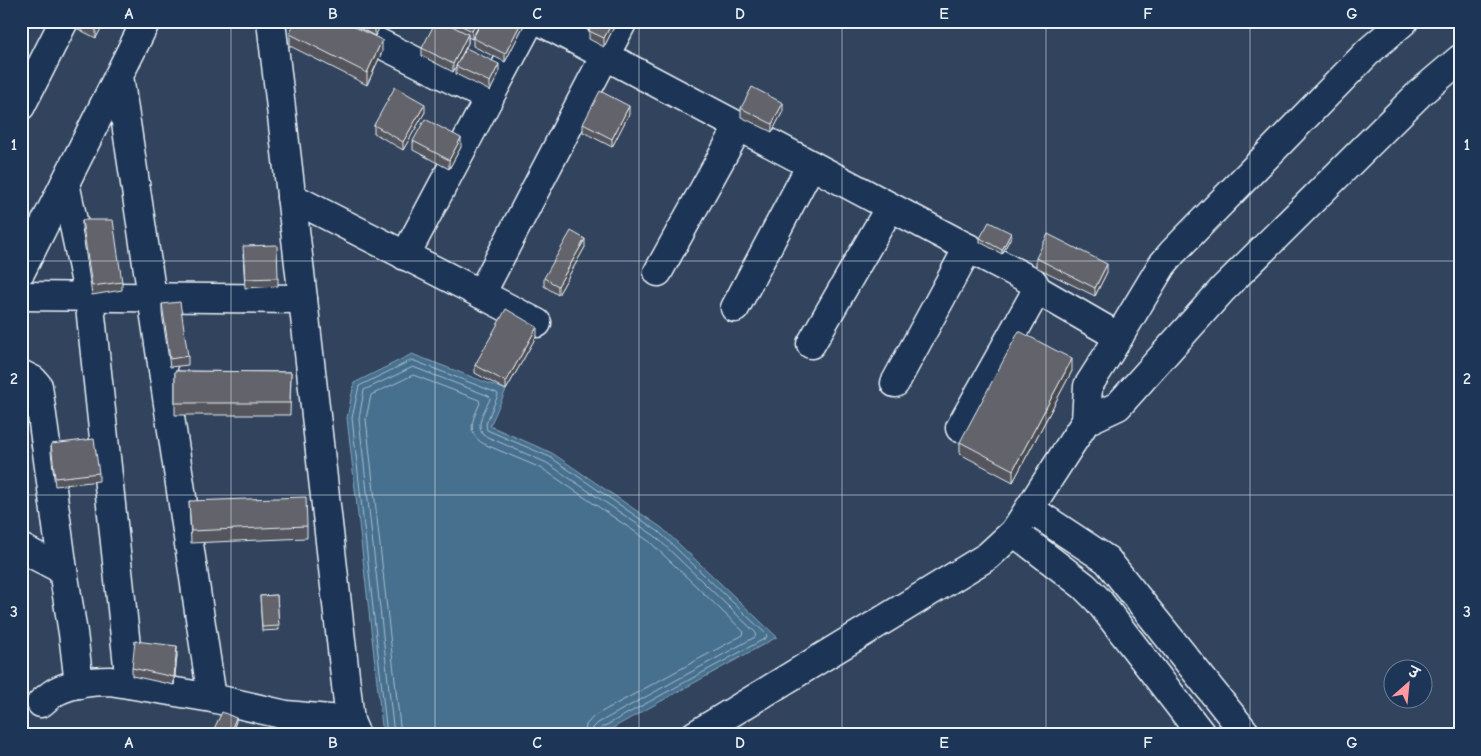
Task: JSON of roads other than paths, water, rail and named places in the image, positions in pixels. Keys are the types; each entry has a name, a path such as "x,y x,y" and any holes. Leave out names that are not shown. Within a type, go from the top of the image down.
{"street":[{"path":"21,106 64,21"},
{"path":"21,270 146,21"},
{"path":"40,703 67,686 96,681 110,681 212,698 353,728 271,21"},
{"path":"335,21 489,98"},
{"path":"405,256 530,21"},
{"path":"540,21 1032,281 1036,289 1119,337"},
{"path":"481,294 606,57 623,21"},
{"path":"695,735 988,556 1014,532 1086,421 1088,386 1162,265 1369,52 1404,21"},
{"path":"1086,421 1118,406 1223,289 1420,93 1460,59"},
{"path":"119,76 212,698"},
{"path":"658,272 739,126"},
{"path":"735,308 811,165"},
{"path":"65,183 90,297 130,684"},
{"path":"291,197 537,323"},
{"path":"811,344 890,207"},
{"path":"895,384 968,248"},
{"path":"960,428 1036,289"},
{"path":"21,296 303,299"},
{"path":"21,374 33,380 38,386 79,684"},
{"path":"1030,509 1107,560 1247,735"},
{"path":"1014,532 1084,586 1098,600 1202,735"},
{"path":"21,548 62,570"}],"water":[{"path":"412,354 506,390 490,426 552,453 662,528 777,637 600,735 383,735 347,418 354,383"}]}
